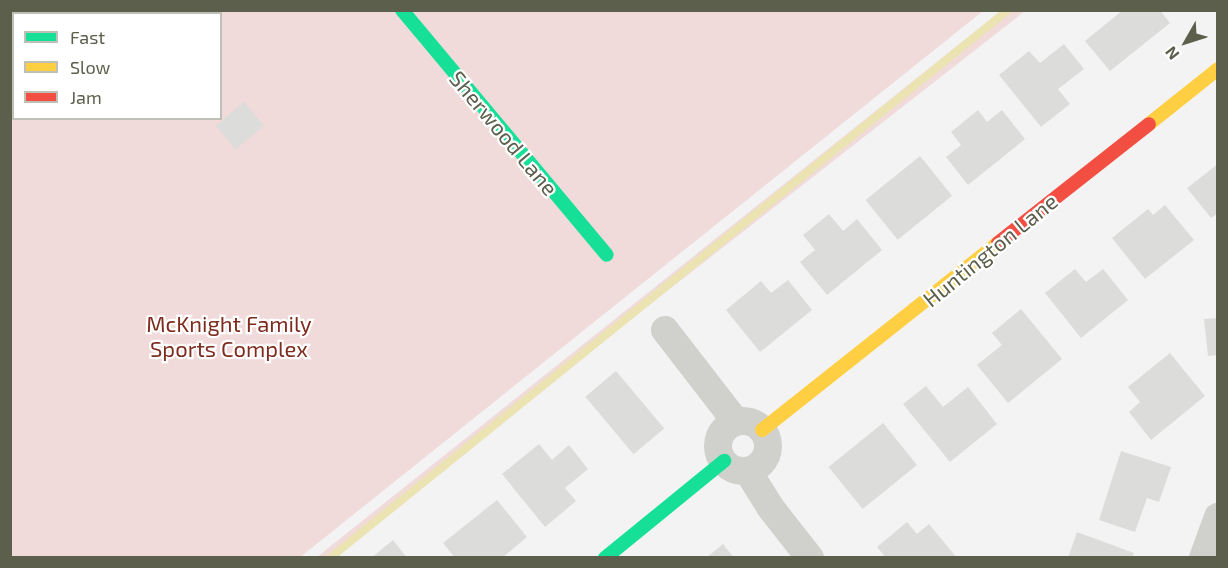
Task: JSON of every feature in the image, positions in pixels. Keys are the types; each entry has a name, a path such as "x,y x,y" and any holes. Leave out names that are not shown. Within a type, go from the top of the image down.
{"street":[{"name":"Sherwood Lane","path":"402,10 607,255"},
{"name":"Huntington Lane","path":"736,467 718,443 721,434 749,426 1218,69"},
{"path":"605,558 736,467 765,458 768,448 665,330"},
{"path":"736,467 810,558"},
{"path":"1203,558 1218,517"}],"green space":[{"path":"1002,10 1025,11 327,557 317,557"},
{"name":"McKnight Family Sports Complex","path":"10,11 983,11 299,558 11,557"}],"building":[{"path":"1123,10 1160,10 1170,23 1110,71 1085,41"},
{"path":"1064,44 1084,69 1058,89 1070,104 1041,127 999,75 1029,51 1040,63"},
{"path":"244,102 264,126 236,150 216,126"},
{"path":"978,110 987,122 1002,110 1025,139 968,185 946,157 961,145 951,132"},
{"path":"920,156 952,196 898,240 866,200"},
{"path":"1218,164 1218,213 1211,218 1187,188"},
{"path":"1165,205 1194,240 1145,279 1112,238 1148,209 1153,215"},
{"path":"829,214 843,231 857,219 882,250 827,295 800,262 815,250 803,235"},
{"path":"1075,269 1086,282 1103,269 1128,300 1081,338 1045,293"},
{"path":"788,280 812,310 760,352 726,310 761,281 771,293"},
{"path":"1021,309 1062,359 1008,403 977,365 1002,345 992,333"},
{"path":"1218,318 1218,355 1208,356 1204,319"},
{"path":"1170,353 1205,396 1151,440 1129,412 1140,402 1128,387"},
{"path":"616,371 664,428 634,454 585,397"},
{"path":"926,386 943,407 968,387 997,424 950,462 903,404"},
{"path":"883,423 917,465 863,509 829,467"},
{"path":"539,444 552,460 569,445 588,469 565,488 576,501 545,527 502,474"},
{"path":"1121,451 1171,467 1159,502 1147,498 1135,532 1099,520"},
{"path":"497,500 527,537 502,558 455,558 443,543"},
{"path":"907,522 917,534 929,524 957,558 886,558 877,547"},
{"path":"1077,532 1134,553 1132,558 1068,558"},
{"path":"393,540 407,558 371,558"},
{"path":"723,544 734,558 706,558"}],"waterway":[{"path":"330,558 1008,10"}],"traffic: fast":[{"path":"402,10 607,255"},
{"path":"605,558 724,461"}],"traffic: slow":[{"path":"1149,124 1218,69"},
{"path":"762,430 998,243"}],"traffic: jam":[{"path":"998,243 1149,124"}]}
